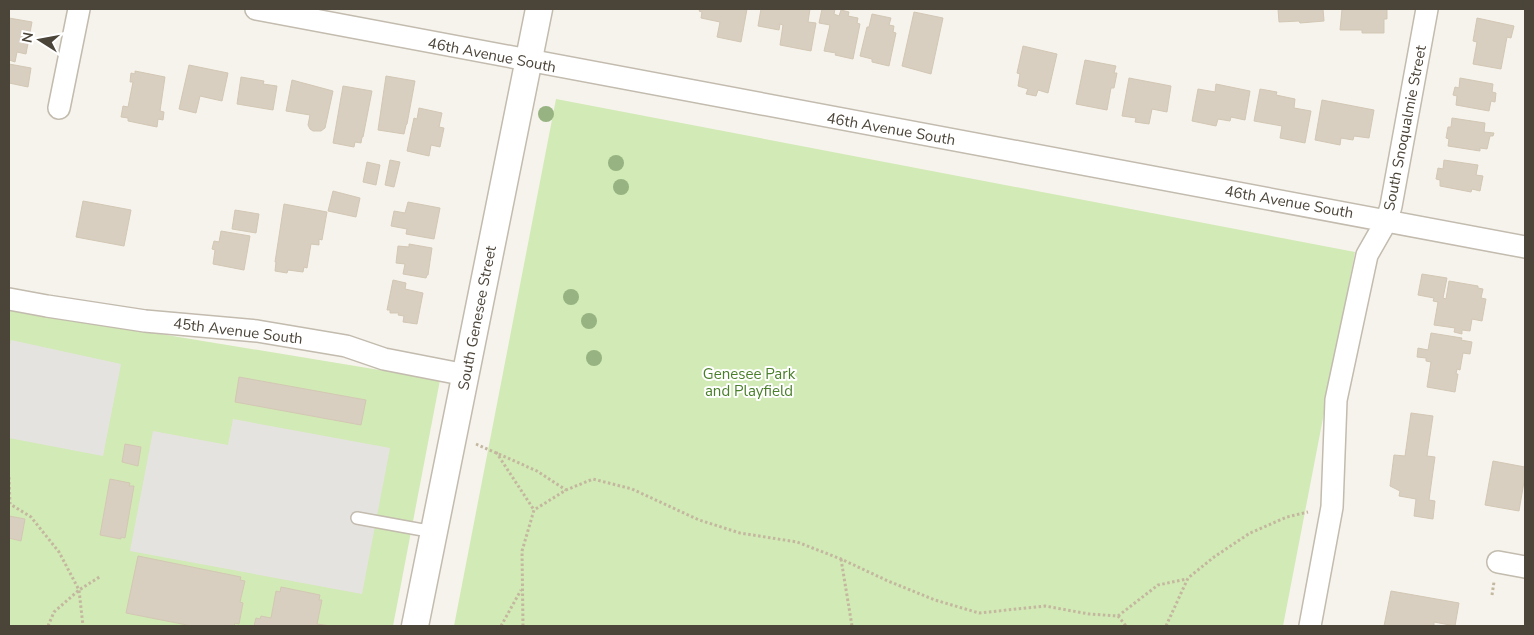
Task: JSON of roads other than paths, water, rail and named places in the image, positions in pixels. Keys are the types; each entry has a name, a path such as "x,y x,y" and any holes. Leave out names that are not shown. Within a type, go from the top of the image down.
{"street":[{"path":"59,108 79,9"},
{"name":"46th Avenue South","path":"256,9 528,62 1387,220 1525,248"},
{"name":"South Genesee Street","path":"415,626 539,9"},
{"name":"South Snoqualmie Street","path":"1310,626 1332,507 1336,400 1367,255 1387,220 1397,180 1428,9"},
{"name":"45th Avenue South","path":"9,299 145,321 257,331 346,346 384,359 466,375"},
{"path":"1498,562 1525,567"}],"lane":[{"path":"357,518 434,532"}],"park label":[{"name":"Genesee Park and Playfield","path":"749,382"}]}
